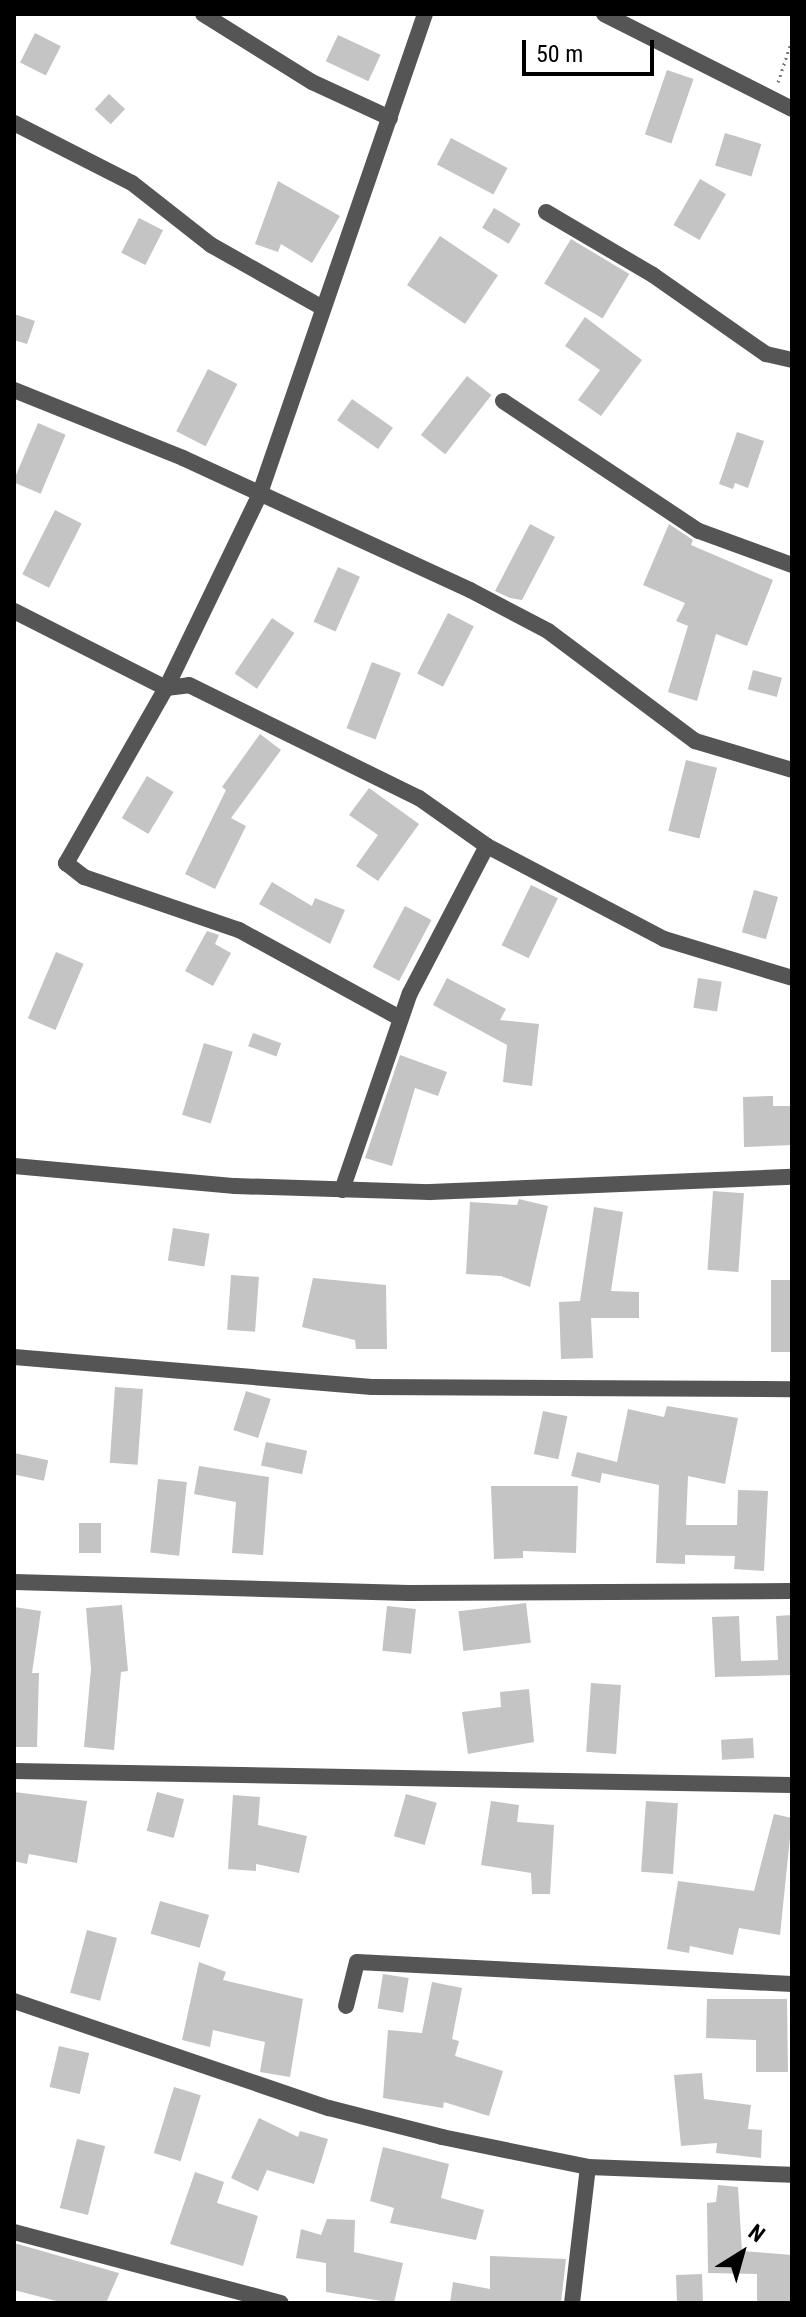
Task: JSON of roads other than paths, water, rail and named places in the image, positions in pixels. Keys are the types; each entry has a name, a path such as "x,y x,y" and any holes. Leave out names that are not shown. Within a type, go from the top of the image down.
{"street":[{"path":"203,14 312,82 390,118"},
{"path":"400,1018 239,930 84,877 66,863 166,688 259,496 321,307 425,14"},
{"path":"610,15 773,94 792,109"},
{"path":"14,123 132,183 211,245 321,307"},
{"path":"546,212 653,275 766,354 792,360"},
{"path":"14,390 259,496 548,631 695,741 792,770"},
{"path":"503,401 699,531 792,565"},
{"path":"14,611 166,688 189,685 419,798 487,846 664,939 792,976"},
{"path":"342,1190 400,1018 487,846"},
{"path":"14,1166 342,1190 792,1177"},
{"path":"14,1357 372,1387 792,1389"},
{"path":"14,1582 278,1585 409,1593 792,1591"},
{"path":"14,1771 792,1785"},
{"path":"346,2006 357,1962 792,1984"},
{"path":"14,2001 329,2108 588,2167 792,2175"},
{"path":"572,2303 588,2167"},
{"path":"14,2232 281,2303"}]}
